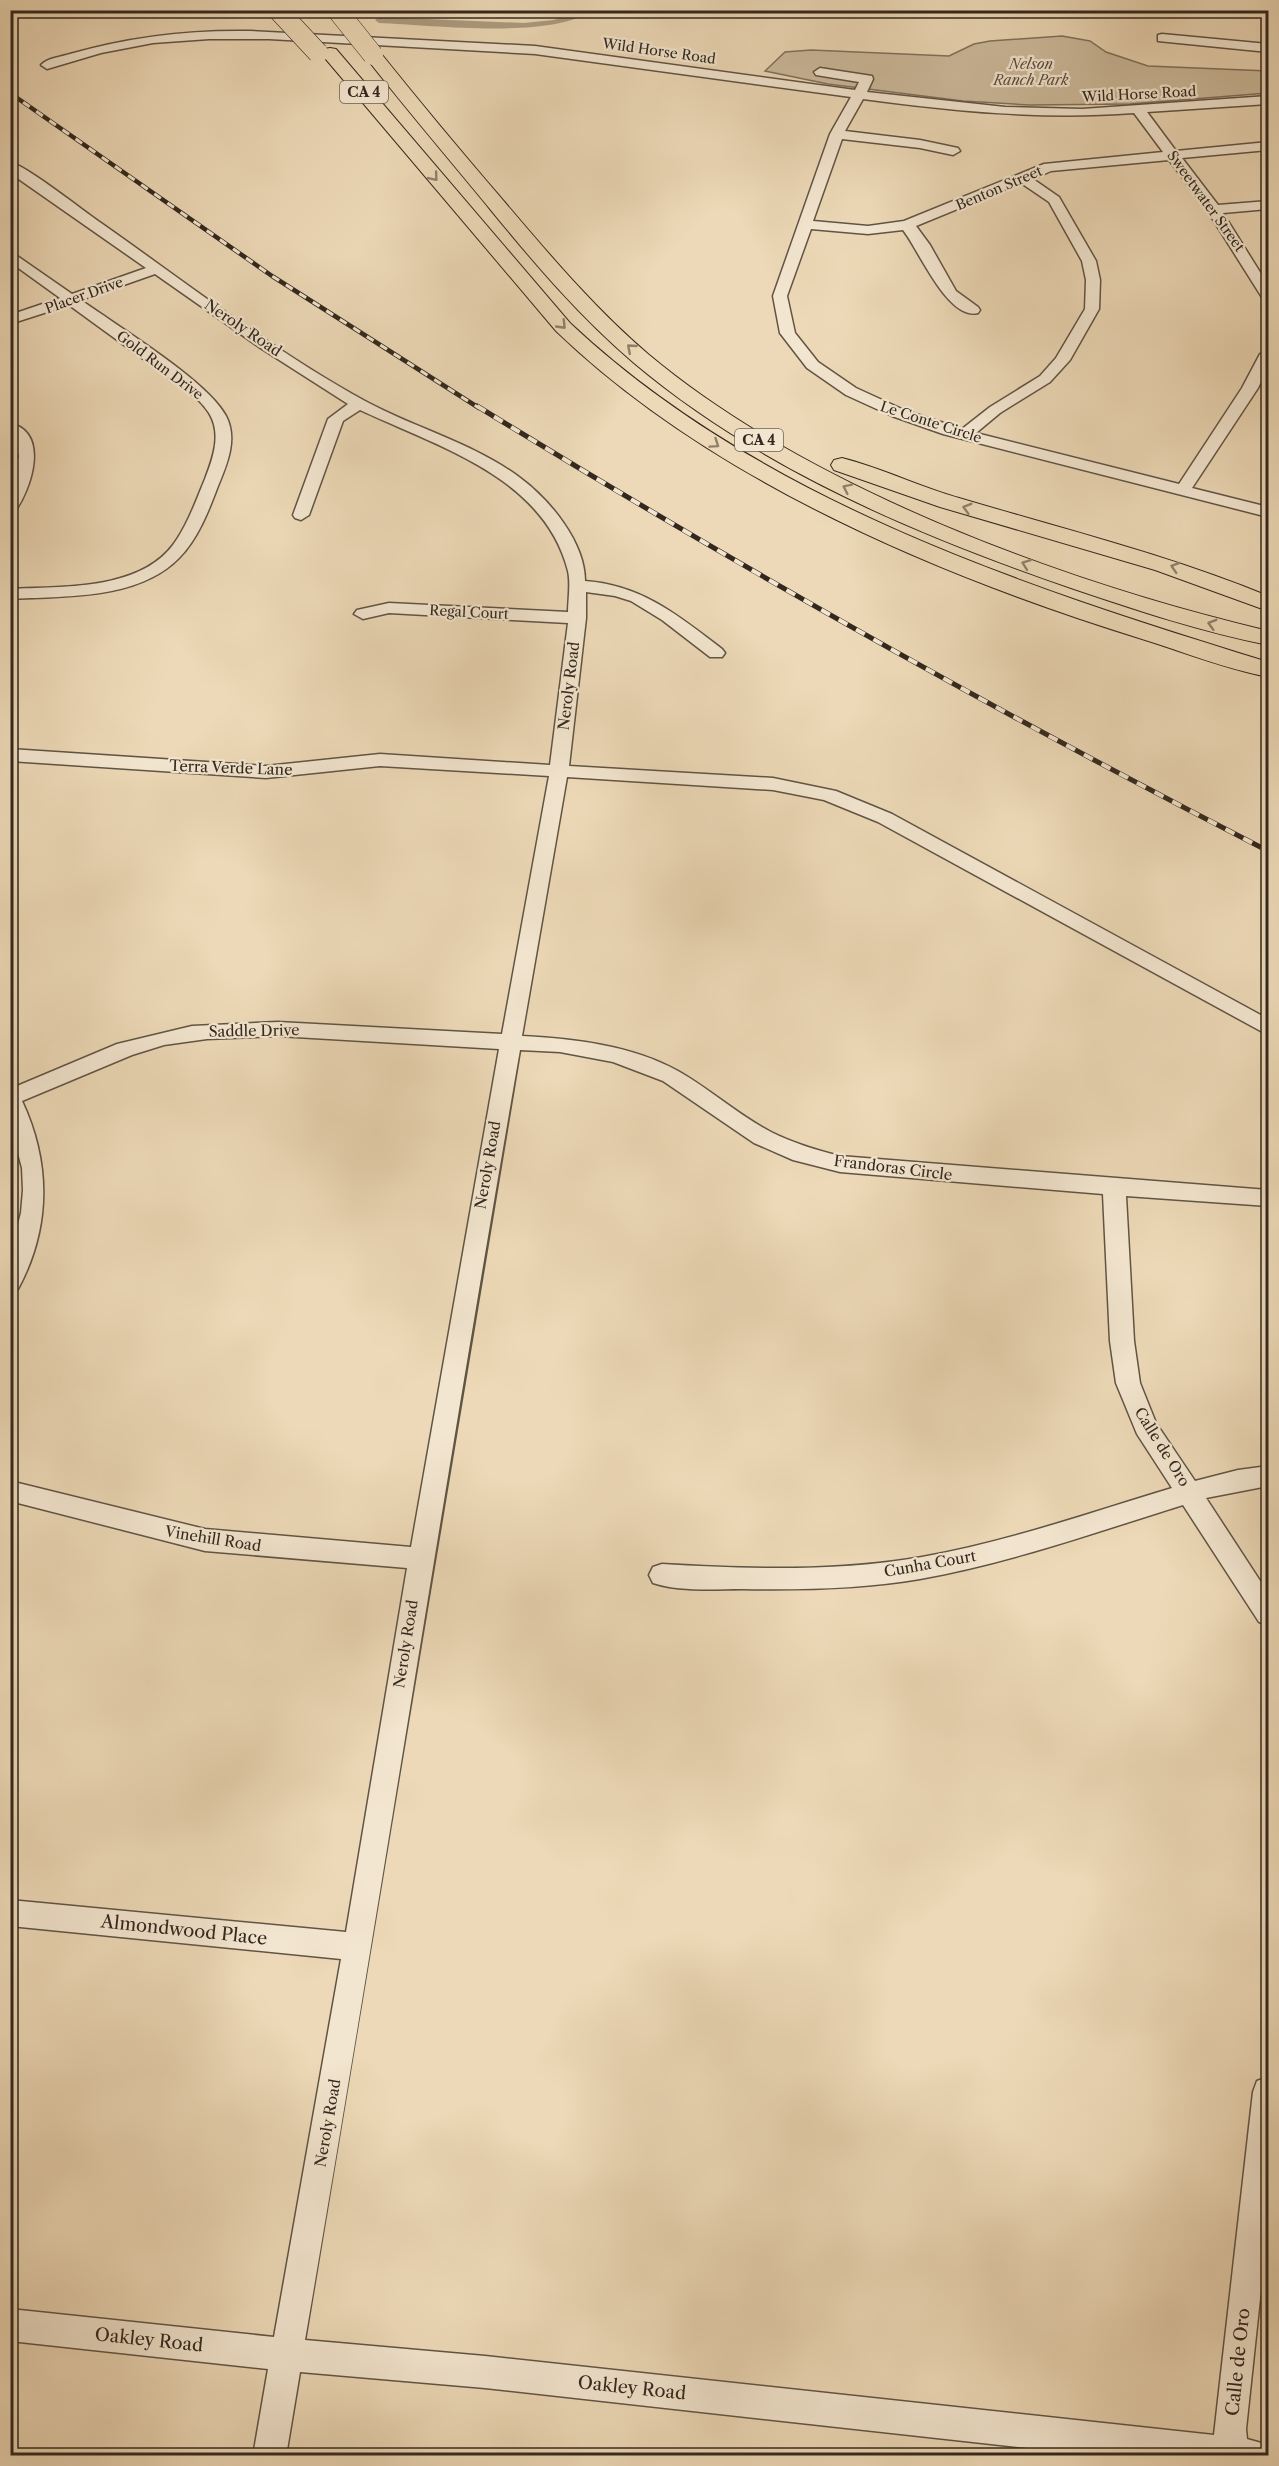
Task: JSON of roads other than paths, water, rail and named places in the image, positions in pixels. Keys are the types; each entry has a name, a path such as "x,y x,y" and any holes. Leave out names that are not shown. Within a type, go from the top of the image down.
{"highway":[{"path":"278,10 324,53"},
{"path":"291,10 324,53"},
{"name":"CA 4","path":"337,10 550,270 595,317 693,397 759,439 836,483 921,525 1118,597 1269,638"},
{"name":"CA 4","path":"324,53 358,98 396,133 521,280 605,367 721,448 864,525 993,579 1112,622 1269,670"},
{"path":"656,368 790,441 865,475 951,504 1159,562 1269,604"},
{"path":"864,525 917,559 994,593 1100,634 1269,693"}],"street":[{"name":"Wild Horse Road","path":"47,65 83,53 138,42 188,36 235,35 474,45 535,50 1005,111 1138,110 1269,100"},
{"path":"1162,38 1269,48"},
{"path":"34,56 62,75"},
{"path":"820,72 867,79 861,94"},
{"name":"Le Conte Circle","path":"861,94 837,134 804,224 779,306 783,320 800,352 843,388 869,402 908,418 964,435 1269,512"},
{"name":"Sweetwater Street","path":"1138,110 1214,210 1269,296"},
{"path":"837,134 920,144 953,151"},
{"name":"Benton Street","path":"804,224 868,230 907,225 1049,167 1070,163 1269,146"},
{"name":"Neroly Road","path":"10,166 267,346 359,404 488,464 525,489 551,515 565,537 577,573 577,618 559,771 509,1042 420,1558 357,1947 269,2456"},
{"path":"964,435 995,410 1045,379 1062,360 1092,309 1093,280 1089,261 1053,200 1023,178"},
{"path":"1214,210 1269,205"},
{"path":"907,225 923,245 950,294 973,310"},
{"name":"Gold Run Drive","path":"10,255 211,403 222,425 224,447 187,538 168,560 133,579 109,586 10,594"},
{"name":"Placer Drive","path":"10,321 157,269"},
{"path":"1183,490 1250,388 1269,354"},
{"path":"301,515 336,419 359,404"},
{"path":"10,428 24,443 28,466 10,507"},
{"path":"578,586 609,588 640,597 716,653"},
{"name":"Regal Court","path":"363,614 389,608 577,618"},
{"name":"Terra Verde Lane","path":"10,755 266,772 288,772 380,760 559,771"},
{"path":"559,771 773,783 806,789 847,801 885,818 1269,1028"},
{"name":"Saddle Drive","path":"10,1098 125,1049 163,1039 231,1029 278,1029 509,1042"},
{"name":"Frandoras Circle","path":"509,1042 570,1046 617,1055 646,1065 670,1076 762,1137 801,1154 840,1164 927,1173 1269,1198"},
{"path":"10,1098 31,1147 36,1184 30,1228 10,1283"},
{"name":"Calle de Oro","path":"1114,1186 1122,1341 1128,1383 1146,1426 1269,1614"},
{"name":"Cunha Court","path":"662,1575 797,1580 863,1576 921,1568 1013,1547 1238,1480 1269,1476"},
{"name":"Vinehill Road","path":"10,1491 205,1540 265,1547 420,1558"},
{"name":"Almondwood Place","path":"10,1913 357,1947"},
{"name":"Calle de Oro","path":"1242,2454 1232,2408 1269,2092"},
{"name":"Oakley Road","path":"10,2325 496,2373 1242,2454"}],"waterway":[{"path":"142,10 252,15"},
{"path":"379,20 524,26 555,23 590,10"}],"railway":[{"path":"10,93 272,276 479,408"},
{"path":"477,406 672,523 868,636 1067,746 1268,851"}],"park label":[{"name":"Nelson Ranch Park","path":"1031,72"}]}
